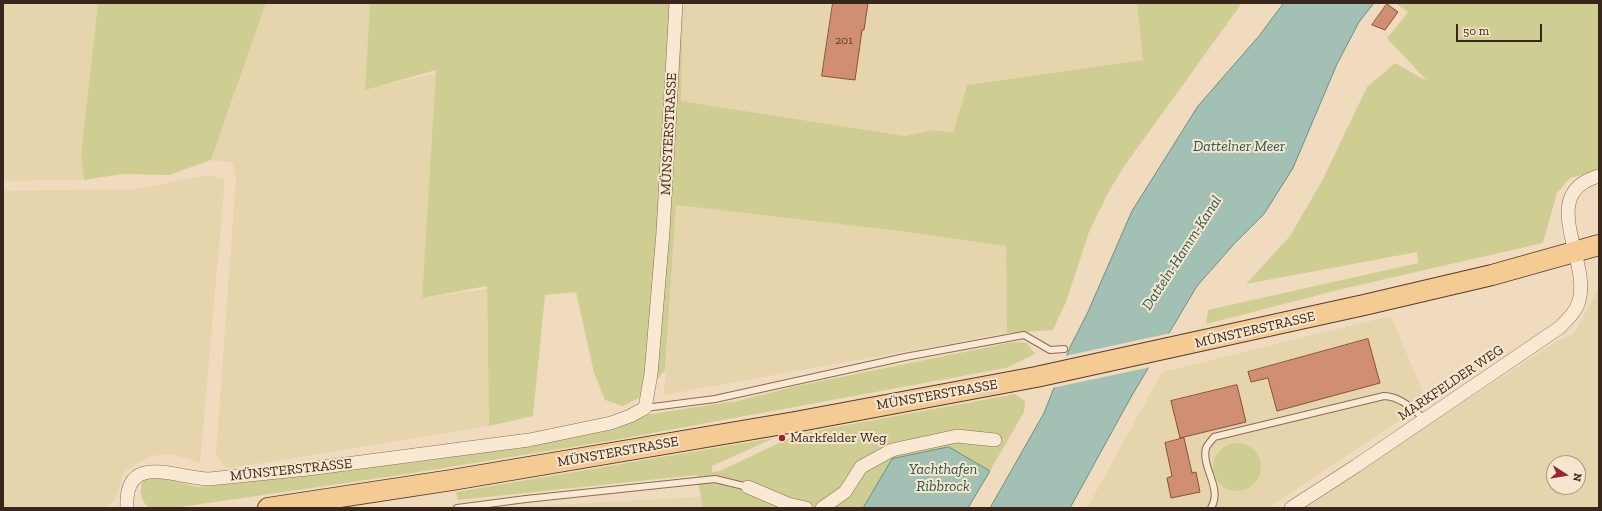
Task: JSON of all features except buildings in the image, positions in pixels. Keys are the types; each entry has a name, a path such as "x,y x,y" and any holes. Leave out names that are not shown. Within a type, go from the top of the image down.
{"main road":[{"name":"MÜNSTERSTRASSE","path":"268,508 468,478 795,422 1036,377 1492,275 1599,245"}],"street":[{"name":"MÜNSTERSTRASSE","path":"127,508 128,491 136,477 147,471 161,471 195,479 209,479 409,456 529,440 611,423 630,416 644,408 651,374 663,232 676,3"},
{"name":"MARKFELDER WEG","path":"1291,508 1426,420 1559,328 1568,320 1579,302 1581,287 1580,270 1567,216 1569,199 1583,184 1599,176"},
{"path":"822,508 845,492 862,466 892,450 958,436 995,440"},
{"path":"748,487 788,504 806,508"}],"lane":[{"path":"644,408 715,399 905,357 1024,335 1050,350 1064,349"},
{"path":"1211,508 1215,488 1207,462 1206,448 1214,437 1343,404 1384,396 1395,397 1402,400 1426,420"},
{"path":"457,508 526,498 716,479 748,487"}],"shaded area":[{"path":"3,3 98,3 81,154 84,180 3,181"},
{"path":"266,3 370,3 366,89 436,73 422,298 487,289 489,426 226,469 216,454 236,177 232,162 211,160"},
{"path":"683,3 1137,3 1143,60 967,85 953,133 934,130 905,136 681,101"},
{"path":"208,175 225,179 200,463 171,454 150,456 124,472 115,500 104,508 3,508 3,191 137,189"},
{"path":"676,205 899,231 1006,246 1007,333 664,395"},
{"path":"1599,288 1599,508 1302,508 1557,341 1573,335"},
{"path":"1391,316 1427,402 1268,508 1087,508 1162,372"},
{"path":"701,497 703,508 516,508 537,506"}],"green space":[{"path":"98,3 266,3 211,160 169,175 122,174 84,180 81,154"},
{"path":"370,3 683,3 681,101 905,136 934,130 953,133 967,85 1143,60 1137,3 1242,3 1125,165 1109,191 1089,232 1066,302 1053,330 1007,333 1006,246 899,231 676,205 665,370 643,396 623,406 605,400 594,373 576,292 545,295 533,416 489,426 487,286 422,298 436,70 365,90"},
{"path":"1395,3 1599,3 1599,171 1570,178 1557,193 1543,243 1346,288 1206,324 1208,310 1418,263 1417,252 1246,284 1290,236 1322,181 1367,87 1395,63 1427,81 1387,38 1408,12"},
{"path":"1013,342 1027,343 1035,354 1006,368 609,441 400,475 174,508 149,508 141,495 143,480 154,476 198,487 417,462 531,445 612,430 650,414 737,401 797,386"},
{"path":"1015,394 1025,401 1024,412 990,471 949,447 892,459 863,508 703,508 697,475 458,500 456,492 774,438 712,466 712,472 720,471 798,434"},
{"path":"1237,443 1246,445 1254,450 1259,458 1261,467 1259,476 1254,484 1246,489 1237,491 1228,489 1220,484 1215,476 1213,467 1215,458 1220,450 1228,445"}],"water":[{"name":"Dattelner Meer","path":"1284,3 1374,3 1359,22 1337,64 1293,168 1264,214 1234,244 1197,286 1131,397 1070,508 990,508 1044,413 1071,345 1087,314 1132,211 1198,106 1259,36"},
{"name":"Yachthafen Ribbrock","path":"949,447 990,471 968,508 863,508 892,459"}],"pier":[{"path":"1171,333 1151,367 1052,388 1065,356"}],"place":[{"name":"Markfelder Weg","path":"782,438"}],"water label":[{"name":"Datteln-Hamm-Kanal","path":"1182,253"}]}
